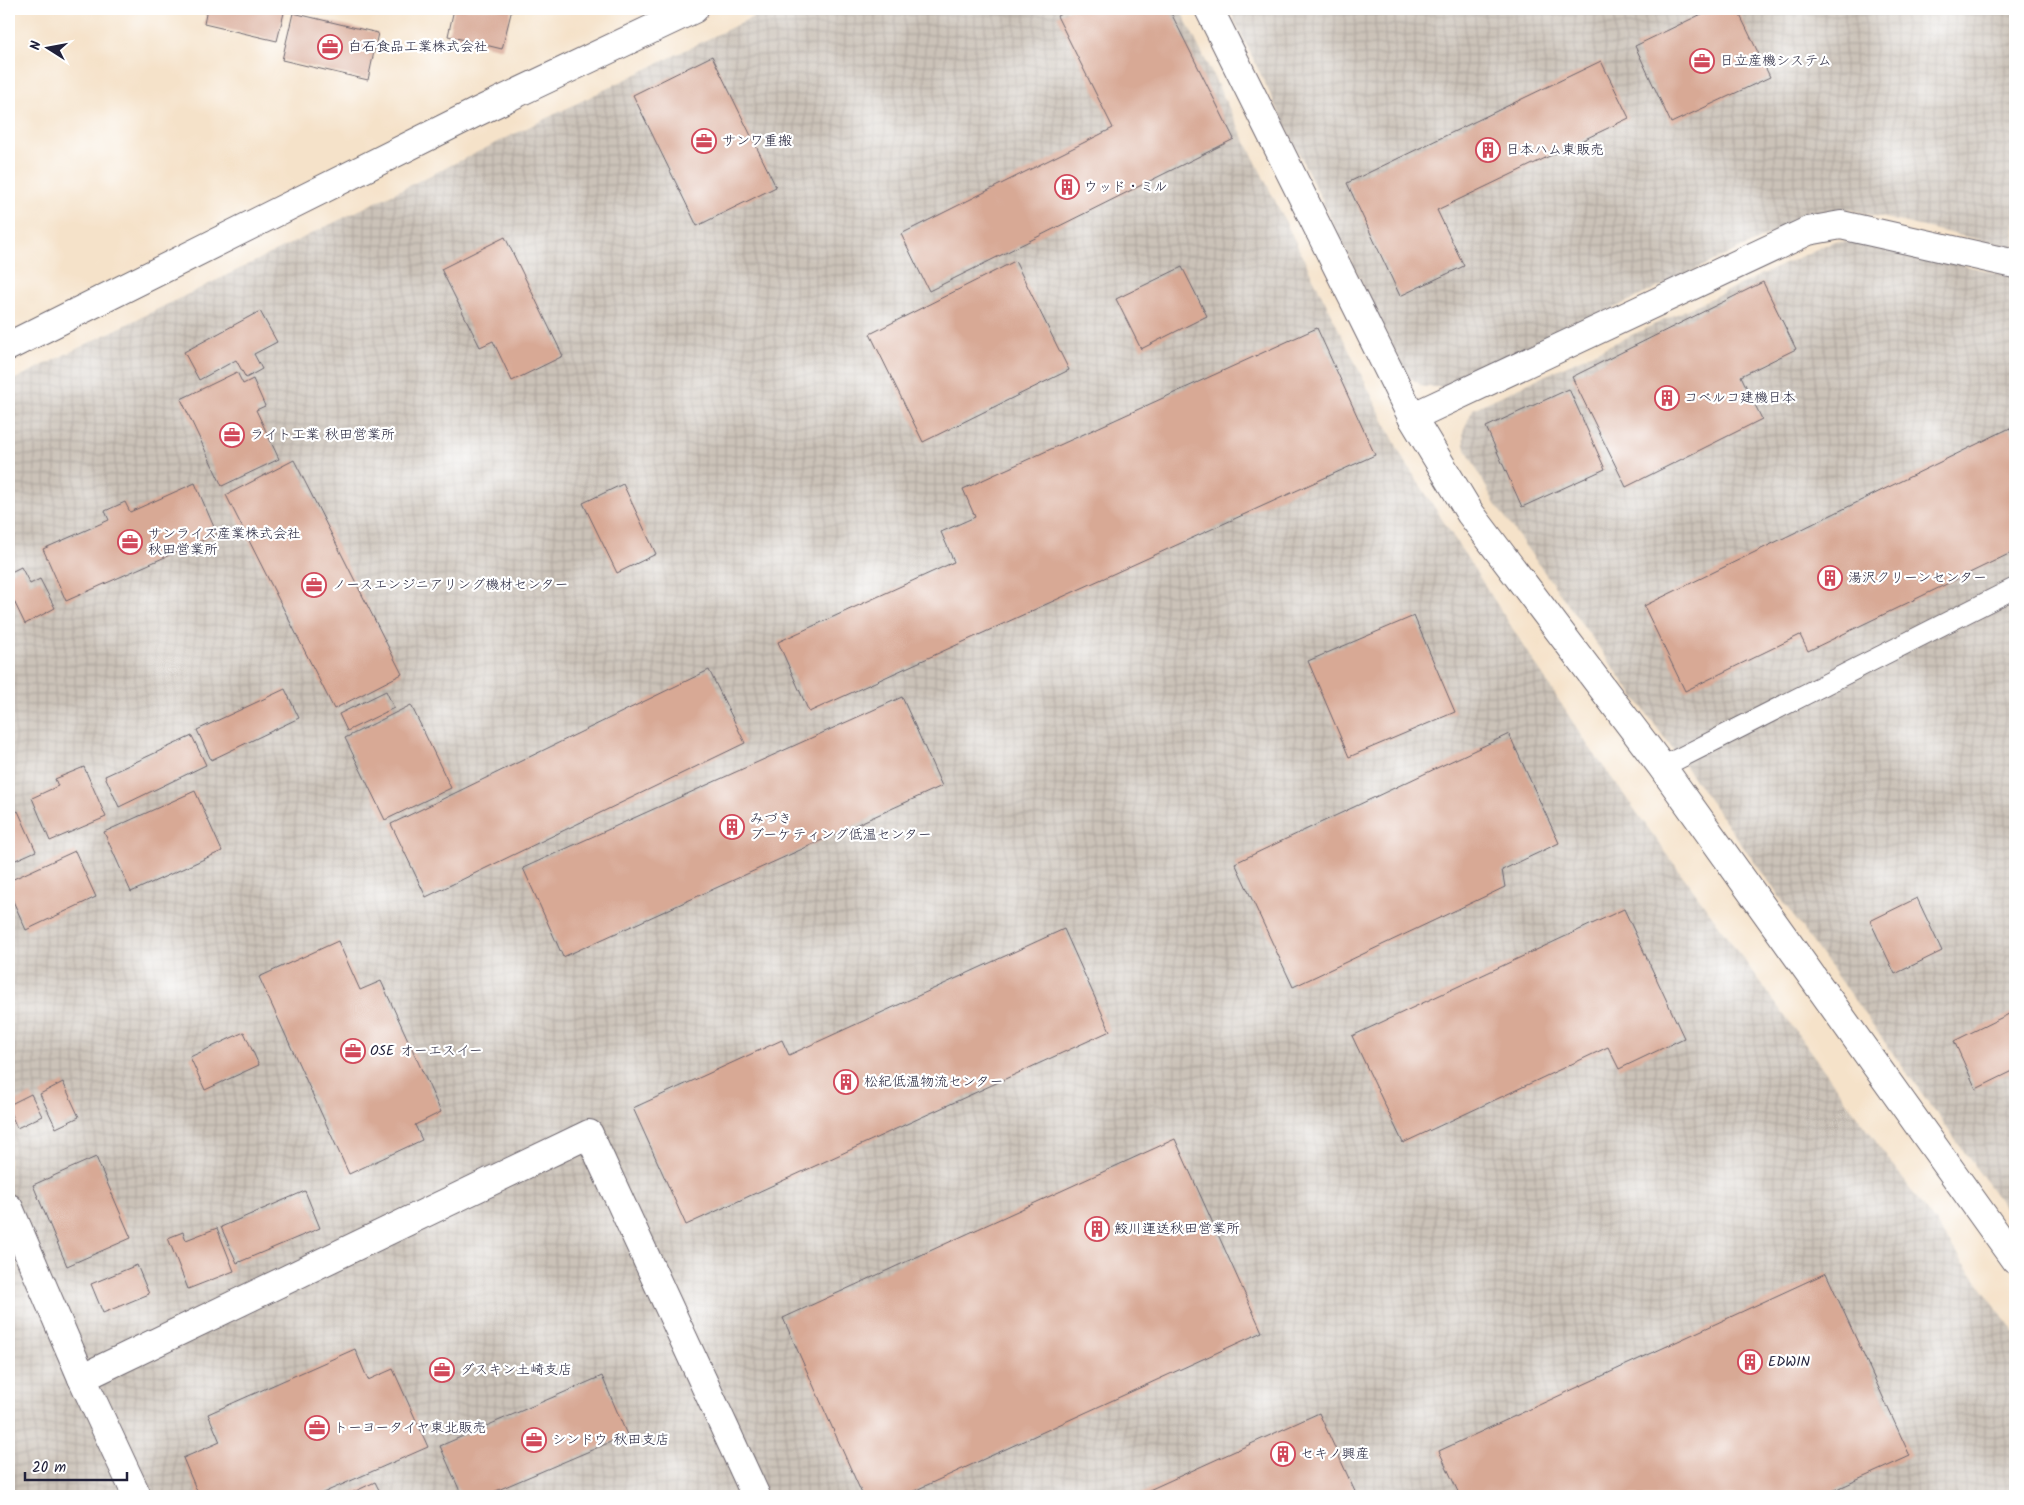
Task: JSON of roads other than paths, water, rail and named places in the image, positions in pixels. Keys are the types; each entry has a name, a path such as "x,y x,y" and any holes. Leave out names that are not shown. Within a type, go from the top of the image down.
{"street":[{"path":"9,346 475,112 694,9"},
{"path":"1209,9 1412,417 1470,513 1662,767 2015,1260"},
{"path":"1412,417 1808,231 1842,225 2015,264"},
{"path":"82,1378 589,1134 756,1496"},
{"path":"9,1208 82,1378 137,1496"}],"lane":[{"path":"1662,767 2015,588"}],"place":[{"name":"白石食品工業株式会社","path":"330,47"},
{"name":"日立産機システム","path":"1702,61"},
{"name":"サンワ重搬","path":"704,141"},
{"name":"日本ハム東販売","path":"1488,150"},
{"name":"ウッド・ミル","path":"1067,187"},
{"name":"コベルコ建機日本","path":"1667,398"},
{"name":"ライト工業 秋田営業所","path":"232,435"},
{"name":"サンライズ産業株式会社 秋田営業所","path":"130,542"},
{"name":"湯沢クリーンセンター","path":"1830,578"},
{"name":"ノースエンジニアリング機材センター","path":"314,585"},
{"name":"みづき ブーケティング低温センター","path":"732,827"},
{"name":"OSE オーエスイー","path":"353,1051"},
{"name":"松紀低温物流センター","path":"846,1082"},
{"name":"鮫川運送秋田営業所","path":"1097,1229"},
{"name":"EDWIN","path":"1750,1362"},
{"name":"ダスキン土崎支店","path":"442,1370"},
{"name":"トーヨータイヤ東北販売","path":"317,1428"},
{"name":"シンドウ 秋田支店","path":"534,1440"},
{"name":"セキノ興産","path":"1283,1454"}]}
